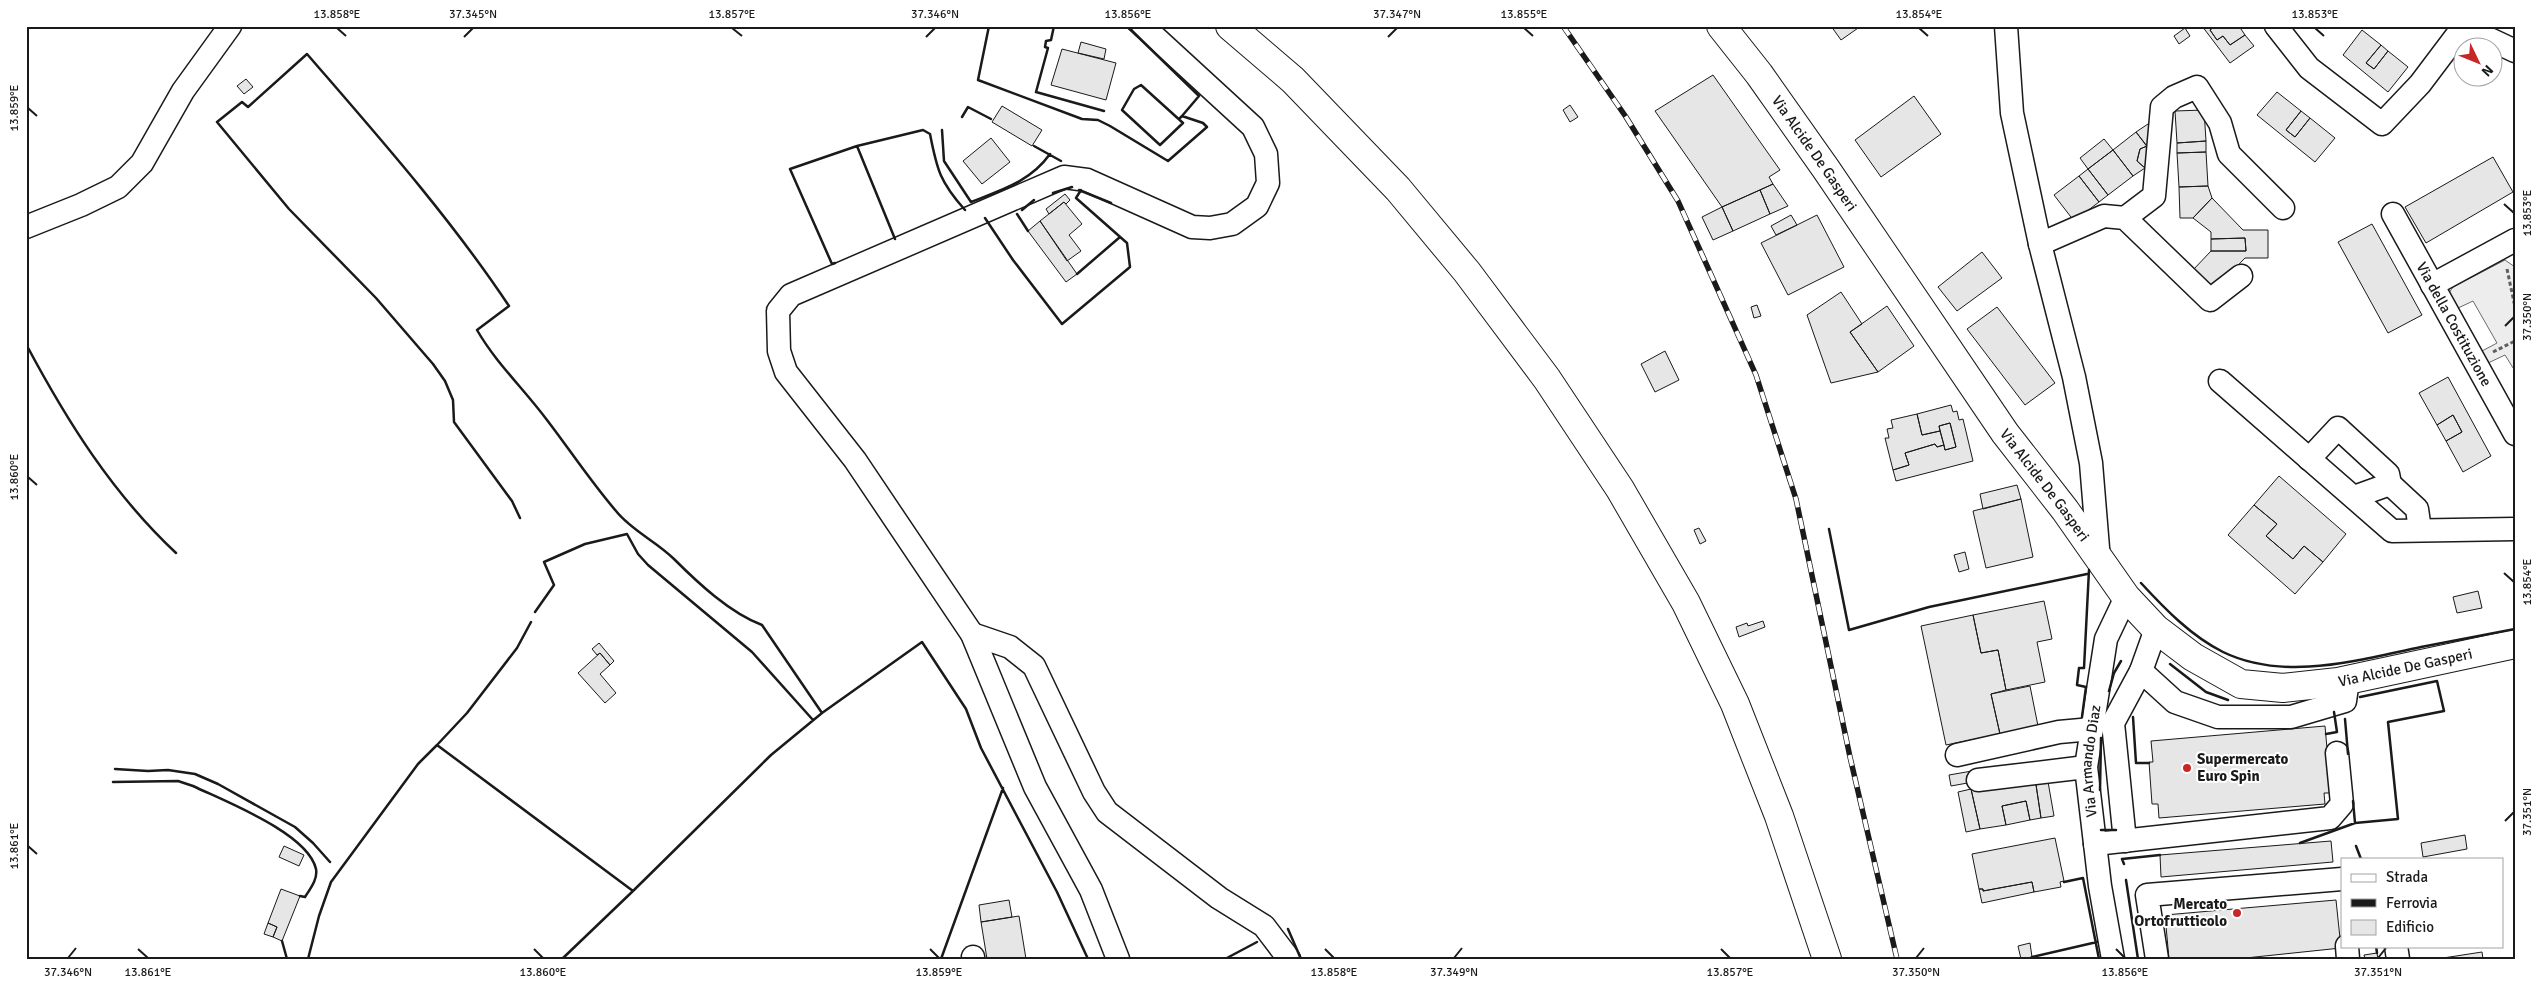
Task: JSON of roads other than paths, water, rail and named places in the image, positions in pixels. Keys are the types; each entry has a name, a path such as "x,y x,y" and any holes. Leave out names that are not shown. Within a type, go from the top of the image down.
{"main road":[{"path":"1230,26 1293,80 1404,196 1467,272 1542,372 1620,489 1686,604 1735,704 1779,816 1828,959"},
{"name":"Via Alcide De Gasperi","path":"1721,26 1759,74 1826,169 2005,433 2065,510 2099,562 2126,597 2156,629 2193,657 2241,684 2283,688 2348,680 2515,644"}],"street":[{"path":"26,227 118,188 142,163 183,91 230,26"},
{"path":"1118,959 1091,890 1035,787 972,634 855,460 786,372 779,351 778,311 790,295 1064,176 1088,180 1192,226 1210,228 1232,224 1257,206 1268,183 1266,154 1253,127 1143,26"},
{"path":"2006,26 2012,113 2040,244 2074,378 2091,463 2099,562"},
{"path":"2276,26 2309,68 2382,124 2420,84 2463,26 2515,50"},
{"path":"2125,218 2154,196 2162,107 2174,97 2197,87 2220,122 2229,154 2283,208"},
{"name":"Via della Costituzione","path":"2393,214 2515,434"},
{"path":"2040,244 2104,216 2125,218 2210,300 2241,276"},
{"path":"2432,285 2513,245"},
{"path":"2220,381 2392,531 2515,529"},
{"path":"2309,458 2338,428 2388,474 2390,484 2417,509 2420,530"},
{"path":"2354,498 2390,484"},
{"name":"Via Armando Diaz","path":"2113,959 2095,844 2086,767 2106,639 2126,597"},
{"path":"2125,841 2113,724 2141,671 2156,629"},
{"path":"972,634 1010,647 1034,666 1094,792 1107,812 1183,873 1264,926 1289,959"},
{"path":"2141,671 2175,702 2218,717 2291,717 2345,701 2348,680"},
{"path":"1957,755 2059,732 2092,729"},
{"path":"2095,844 2330,818 2342,804 2337,753"},
{"path":"1978,780 2086,767"},
{"path":"2158,959 2147,895 2341,879"}],"railway":[{"path":"1563,26 1626,117 1678,201 1756,375 1796,499 1850,757 1897,959"}],"place":[{"name":"Supermercato Euro Spin","path":"2187,768"},
{"name":"Mercato Ortofrutticolo","path":"2237,913"}]}
